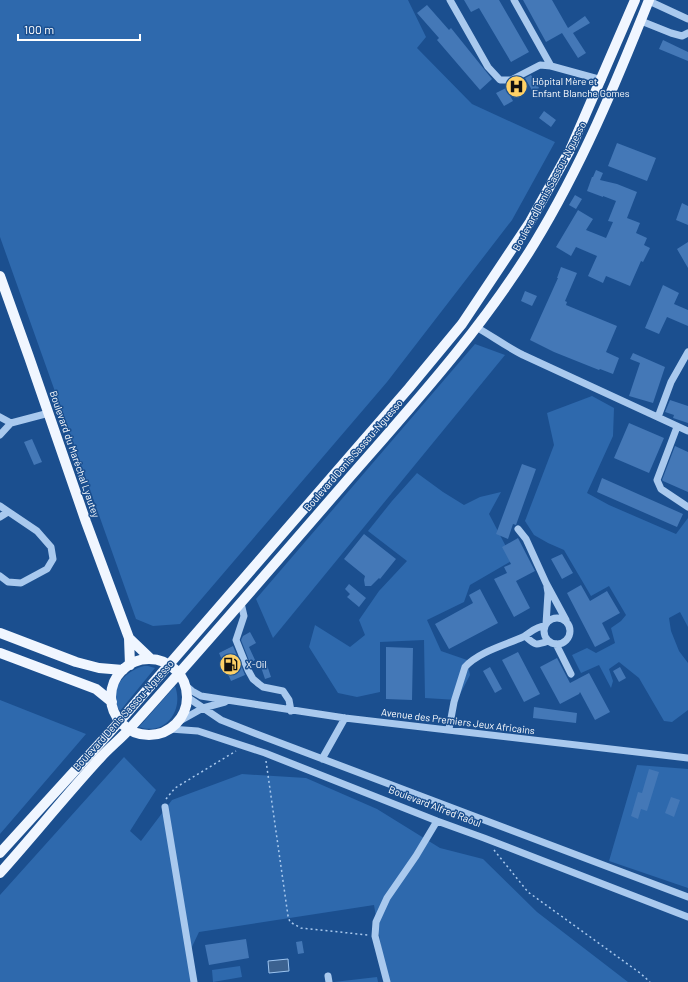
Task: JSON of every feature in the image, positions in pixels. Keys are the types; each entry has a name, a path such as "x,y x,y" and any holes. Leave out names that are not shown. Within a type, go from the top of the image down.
{"main road":[{"name":"Boulevard Denis Sassou-Nguesso","path":"0,853 169,665 404,394 462,324 530,222 572,148 635,0"},
{"name":"Boulevard Denis Sassou-Nguesso","path":"0,874 103,754 130,729 241,603 419,398 476,328 503,291 534,243 585,150 621,71 649,0"},
{"name":"Boulevard du Maréchal Lyautey","path":"0,276 86,522 129,638 151,659"},
{"path":"0,633 76,662 99,668 126,667 140,660 151,659 169,665 178,673 185,685 187,697 183,715 174,725 161,733 150,735 130,729 120,721 112,702 112,691 116,680 126,667"},
{"name":"Boulevard du Maréchal Lyautey","path":"126,667 129,638"},
{"path":"0,653 96,689 112,702"}],"street":[{"path":"450,0 488,67 500,80 511,80 540,65 551,66 602,80"},
{"path":"514,0 551,66"},
{"path":"649,0 688,19"},
{"path":"641,21 682,36 688,33"},
{"path":"476,328 496,339 508,348 688,431"},
{"path":"658,417 671,382 688,352"},
{"path":"1,433 11,423 49,413"},
{"path":"0,417 11,423"},
{"path":"677,426 657,480 661,489 688,507"},
{"path":"0,506 37,531 51,547 53,559 47,569 21,583 8,582 0,576"},
{"path":"0,517 8,512"},
{"path":"518,529 529,545 546,583 569,624 571,634 565,642 556,644 548,641 538,645 534,645 525,636"},
{"path":"546,583 548,593 545,635 548,641"},
{"path":"241,603 244,616 236,640 248,670 253,679 259,684 283,691 290,700 291,711"},
{"path":"449,730 454,702 465,667 481,655 525,636 545,625 550,620 561,618 566,620"},
{"path":"556,644 571,674"},
{"name":"Avenue des Premiers Jeux Africains","path":"185,685 200,696 291,711 688,758"},
{"name":"Boulevard Alfred Raôul","path":"187,697 221,720 688,897"},
{"name":"Avenue des Premiers Jeux Africains","path":"174,725 202,708 227,701"},
{"path":"322,759 345,718"},
{"name":"Boulevard Alfred Raôul","path":"174,725 265,753 436,821 484,838 688,917"},
{"path":"165,807 194,982"},
{"path":"386,982 375,936 376,922 387,898 416,856 436,821"}],"path":[{"path":"165,807 166,800 175,788 244,746"},
{"path":"265,753 290,922 301,928 375,936"},
{"path":"494,850 528,892 640,973 650,982"}],"shaded area":[{"path":"0,0 408,0 426,37 417,48 472,104 555,142 512,220 387,382 180,624 153,626 136,619 0,237"},
{"path":"475,344 505,355 273,638 256,599"},
{"path":"592,396 614,408 613,436 587,493 609,505 676,534 688,518 688,627 680,612 669,618 671,631 679,651 688,663 688,710 672,722 664,721 639,678 619,662 609,669 613,681 611,688 599,665 581,673 572,655 587,648 596,653 615,643 611,628 621,621 626,615 609,586 591,596 564,550 534,535 525,521 554,445 547,413"},
{"path":"417,473 464,505 480,497 501,492 489,514 513,560 470,585 464,602 427,620 441,651 467,660 470,675 457,700 425,698 424,640 380,642 380,692 357,697 338,693 309,647 315,625 350,647 365,635 359,620 379,591 407,561 368,531"},
{"path":"144,666 155,668 120,711 116,704 115,697 119,683 130,672"},
{"path":"175,686 177,704 175,712 170,719 165,724 157,728 149,729 139,727"},
{"path":"0,700 86,734 0,834"},
{"path":"124,757 156,790 130,831 141,841 172,800 242,774 306,778 377,809 440,848 483,859 537,912 628,982 387,982 374,905 199,932 190,951 196,982 0,982 0,895"},
{"path":"637,765 688,769 688,888 609,861"},
{"path":"288,959 289,971 269,973 268,961"},
{"path":"240,966 242,977 213,982 212,970"},
{"path":"377,977 378,982 334,982"}],"building":[{"path":"464,0 499,0 529,52 511,62 479,8 471,12"},
{"path":"523,0 552,0 568,28 585,16 590,23 573,33 586,53 578,58 562,33 546,42"},
{"path":"427,5 449,30 451,28 492,79 480,90 437,40 439,38 417,13"},
{"path":"663,40 688,52 688,61 659,49"},
{"path":"531,75 539,88 533,92 525,78"},
{"path":"506,88 513,101 504,106 496,93"},
{"path":"544,111 556,120 551,127 539,118"},
{"path":"617,143 656,158 647,181 608,166"},
{"path":"596,170 603,173 600,180 617,184 637,192 627,218 640,223 636,233 647,238 644,245 650,248 643,262 641,261 630,286 606,276 603,283 588,276 597,256 576,247 571,256 556,247 578,210 593,219 586,230 606,238 613,222 608,221 616,201 587,191"},
{"path":"575,195 582,199 576,209 569,205"},
{"path":"682,203 688,206 688,225 676,220"},
{"path":"688,242 688,268 677,249"},
{"path":"561,267 577,273 565,301 567,302 566,305 617,326 606,352 619,358 613,374 554,352 530,340 558,278"},
{"path":"663,285 679,293 674,304 688,310 688,326 667,317 659,334 645,328"},
{"path":"525,291 537,296 532,306 521,301"},
{"path":"633,353 665,367 653,403 629,396 640,363 630,359"},
{"path":"670,400 688,406 688,423 673,418 674,415 665,412"},
{"path":"629,423 664,438 649,473 614,458"},
{"path":"32,439 42,462 34,465 24,442"},
{"path":"675,446 688,452 688,492 662,480"},
{"path":"522,464 536,469 516,525 513,524 508,539 496,534"},
{"path":"602,478 683,514 677,527 597,492"},
{"path":"364,534 396,559 380,579 379,578 371,586 365,586 365,576 344,559"},
{"path":"518,538 535,571 516,581 530,608 514,617 494,579 507,573 504,567 511,564 502,547"},
{"path":"562,554 573,573 562,579 551,559"},
{"path":"349,584 366,598 359,607 347,597 350,594 345,589"},
{"path":"581,585 590,601 607,591 620,613 602,623 610,639 595,647 567,593"},
{"path":"480,589 498,623 449,649 435,624 473,603 469,595"},
{"path":"250,632 256,643 249,647 255,660 250,663 241,640 243,636"},
{"path":"233,646 245,675 231,681 219,653"},
{"path":"386,647 413,648 412,700 386,699"},
{"path":"518,652 540,694 524,702 502,660"},
{"path":"557,658 570,683 589,673 610,712 595,720 580,692 579,694 560,704 540,667"},
{"path":"267,665 271,677 265,679 261,667"},
{"path":"490,667 502,689 495,693 483,671"},
{"path":"620,667 626,678 619,682 613,671"},
{"path":"534,707 577,713 576,723 533,718"},
{"path":"649,769 659,772 647,811 641,809 638,819 631,816 638,792 642,793"},
{"path":"671,797 680,800 674,817 665,813"},
{"path":"246,939 249,958 209,965 205,945"},
{"path":"302,941 304,953 298,954 296,942"}],"place":[{"name":"Hôpital Mère et Enfant Blanche Gomes","path":"517,87"},
{"name":"X-Oil","path":"231,664"}]}
